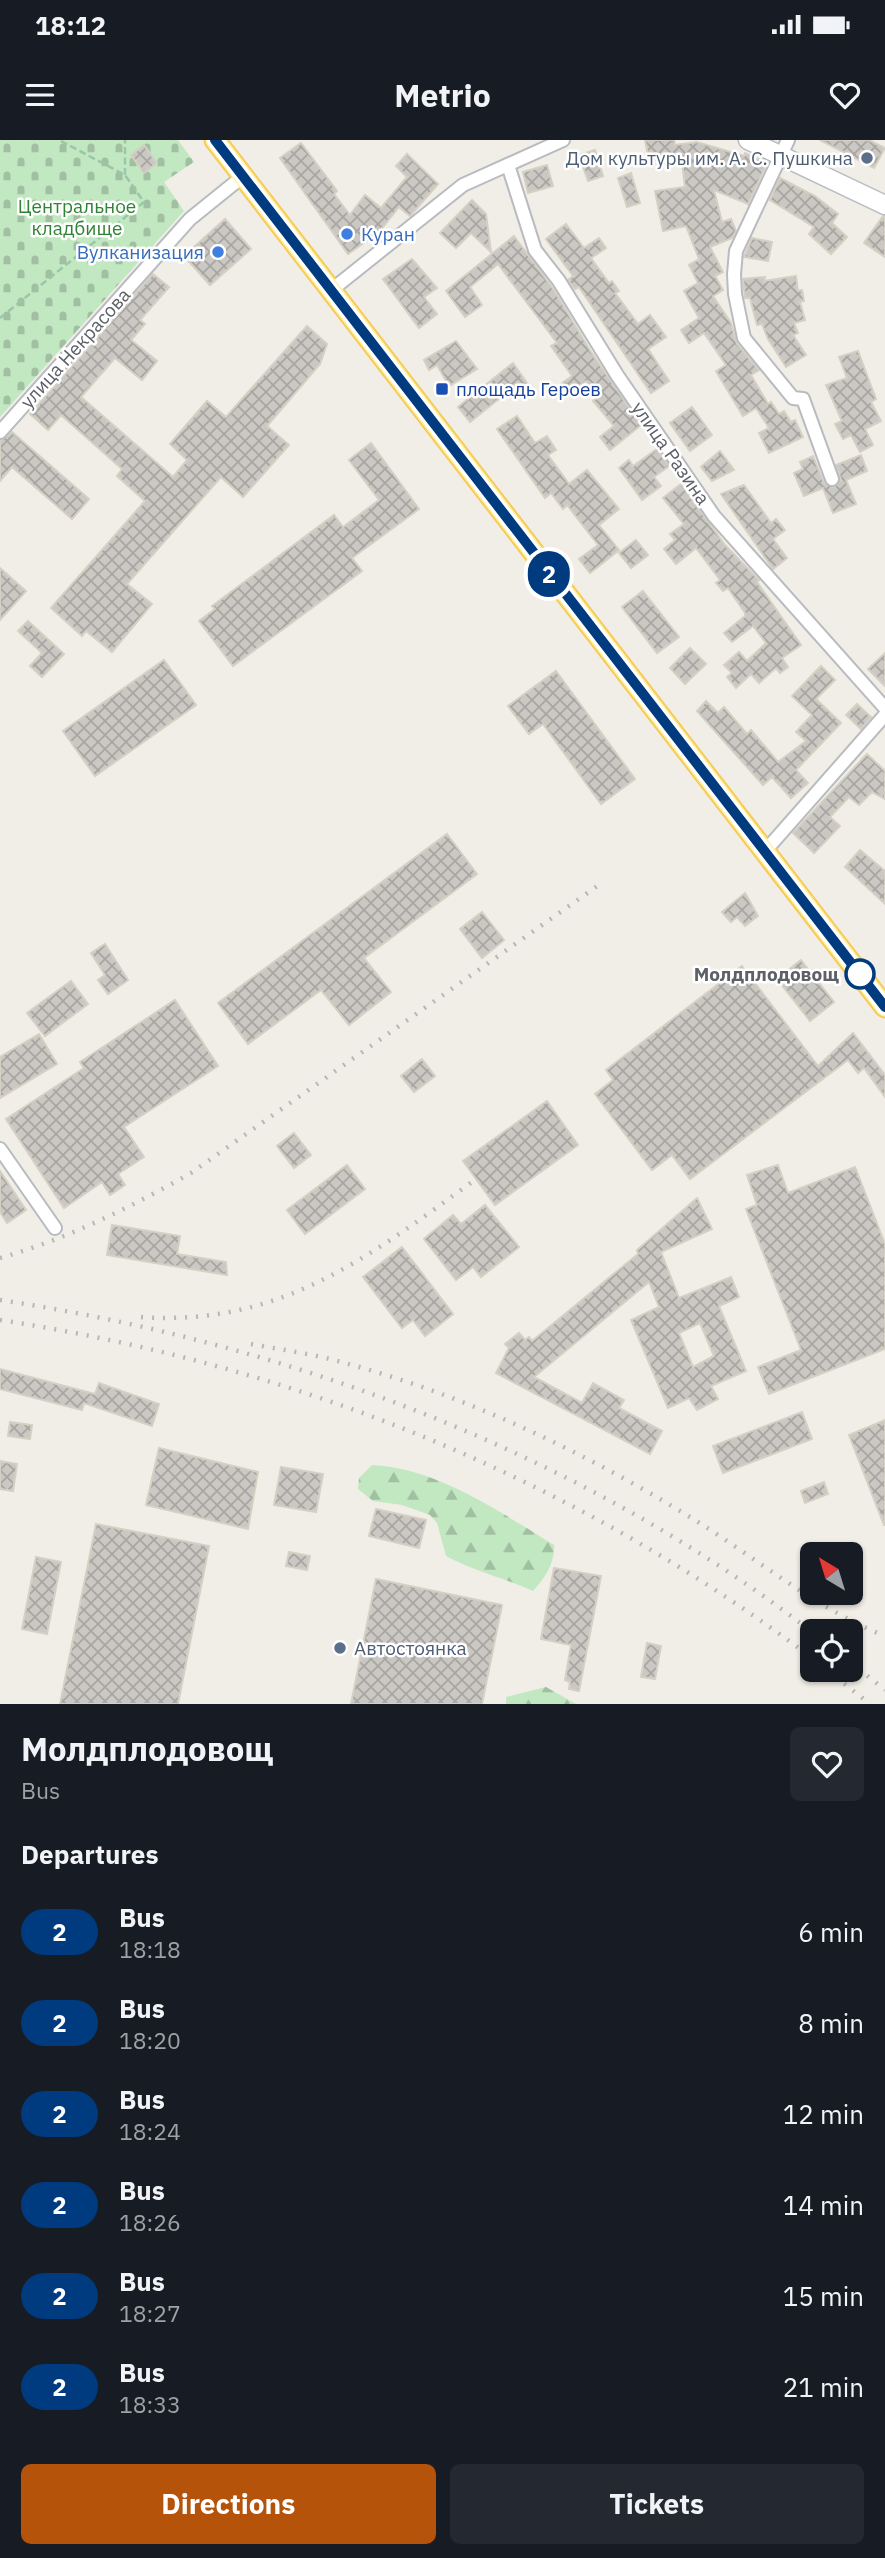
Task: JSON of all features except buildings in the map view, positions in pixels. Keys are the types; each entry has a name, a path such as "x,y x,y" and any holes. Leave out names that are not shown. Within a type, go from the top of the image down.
{"main road":[{"path":"215,140 329,292 766,850 885,1007"}],"street":[{"path":"329,292 463,185 563,140"},
{"path":"748,140 784,147 885,205"},
{"path":"784,147 736,251 735,294 744,338 793,398 803,399 832,479"},
{"name":"улица Разина","path":"508,165 535,250 559,281 617,375 707,505 885,708"},
{"name":"улица Некрасова","path":"0,432 190,219 242,177"},
{"path":"766,850 885,715"},
{"path":"0,1149 55,1228"}],"path":[{"path":"0,318 144,202 125,175 59,140"},
{"path":"125,140 125,175"}],"green space":[{"name":"Центральное кладбище","path":"0,140 178,140 194,162 164,182 184,211 0,417"},
{"path":"372,1465 420,1474 444,1483 490,1506 554,1545 553,1558 545,1575 533,1591 446,1556 437,1523 430,1515 402,1505 373,1501 358,1489 359,1478"},
{"path":"546,1687 576,1704 506,1704 506,1697"}],"railway":[{"path":"0,1258 98,1221 191,1173 603,882"},
{"path":"141,1317 191,1317 237,1310 280,1298 321,1281 360,1259 476,1179"},
{"path":"0,1300 108,1319 215,1345 322,1377 427,1415 529,1460 628,1511 723,1568 800,1623"},
{"path":"0,1320 110,1340 218,1366 324,1399 427,1438 528,1484 626,1536 721,1594 800,1650"},
{"path":"251,1344 322,1357 389,1376 520,1426 645,1490 807,1595 885,1636"},
{"path":"863,1672 885,1690"},
{"path":"842,1682 870,1704"}],"bus line":[{"name":"2","path":"215,140 329,292 766,850 885,1007"}],"place":[{"name":"Дом культуры им. А. С. Пушкина","path":"867,158"},
{"name":"Куран","path":"347,234"},
{"name":"Вулканизация","path":"218,252"},
{"name":"площадь Героев","path":"442,389"},
{"name":"Молдплодовощ","path":"860,974"},
{"name":"Автостоянка","path":"340,1648"}]}
